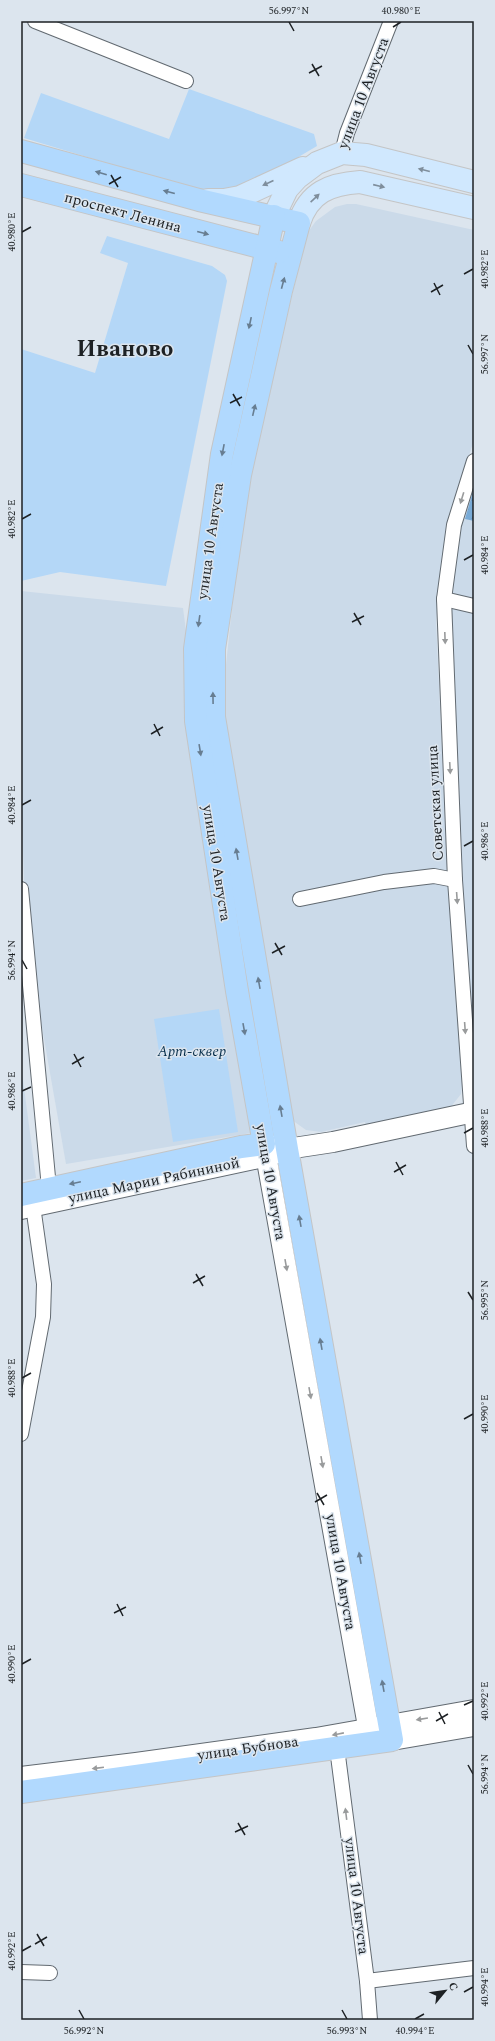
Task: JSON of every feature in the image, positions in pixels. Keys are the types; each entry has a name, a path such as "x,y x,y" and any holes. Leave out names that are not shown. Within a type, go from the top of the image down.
{"highway":[{"name":"проспект Ленина","path":"21,151 199,200 274,216 299,223"},
{"name":"проспект Ленина","path":"21,185 226,239 291,254"},
{"name":"улица 10 Августа","path":"274,216 222,454 196,649 196,721 230,945 273,1150 325,1424 391,1732"},
{"name":"улица 10 Августа","path":"273,1150 214,717 213,676 214,649 241,469 299,223"},
{"name":"проспект Ленина","path":"226,239 241,250 252,263 258,285"},
{"name":"улица Марии Рябининой","path":"25,1203 49,1188 241,1147 273,1150"},
{"name":"улица Бубнова","path":"21,1792 337,1748 370,1735 391,1732"}],"main road":[{"name":"улица 10 Августа","path":"274,216 278,205 292,182 317,163 342,153"},
{"path":"342,153 366,155 474,182"},
{"name":"проспект Ленина","path":"199,200 224,200 240,197 269,182 317,163"},
{"name":"улица 10 Августа","path":"299,223 303,211 313,198 340,183 360,182 474,208"},
{"name":"улица Марии Рябининой","path":"25,1203 273,1150 363,1136 472,1112"},
{"name":"улица 10 Августа","path":"325,1424 370,1735"},
{"name":"улица Бубнова","path":"391,1732 474,1710"},
{"name":"улица Бубнова","path":"391,1732 474,1726"},
{"name":"улица Бубнова","path":"21,1777 136,1763 308,1739 370,1735"}],"street":[{"path":"35,21 186,81"},
{"name":"улица 10 Августа","path":"342,153 347,133 391,21"},
{"name":"Советская улица","path":"474,461 454,525 444,599 455,880 474,1146"},
{"path":"444,599 474,606"},
{"path":"300,899 384,882 434,876 455,880"},
{"path":"21,889 49,1188"},
{"path":"21,1434 43,1317 44,1284 25,1203"},
{"name":"улица 10 Августа","path":"337,1748 368,1981 370,2020"},
{"path":"368,1981 474,1968"},
{"path":"21,1972 50,1973"}],"shaded area":[{"path":"347,204 356,204 474,230 474,440 447,523 436,621 448,883 462,1084 461,1094 450,1108 367,1130 365,1122 321,1132 306,1130 292,1120 224,716 224,683 246,479 308,232 316,221 335,207"},
{"path":"474,482 474,604 449,598 461,525"},
{"path":"21,591 183,608 251,1133 66,1164 26,936 21,794"},
{"path":"448,602 474,608 474,1077 461,876"},
{"path":"21,1065 36,1178 21,1181"}],"green space":[{"path":"189,89 314,134 317,146 239,192 213,195 24,138 41,93 169,139"},
{"path":"107,236 212,266 225,275 227,281 166,586 60,572 21,581 21,349 95,373 128,263 100,253"},
{"path":"474,488 474,521 465,519"},
{"name":"Арт-сквер","path":"219,1009 238,1132 173,1142 154,1019"}],"district":[{"name":"Иваново","path":"125,348"}]}
